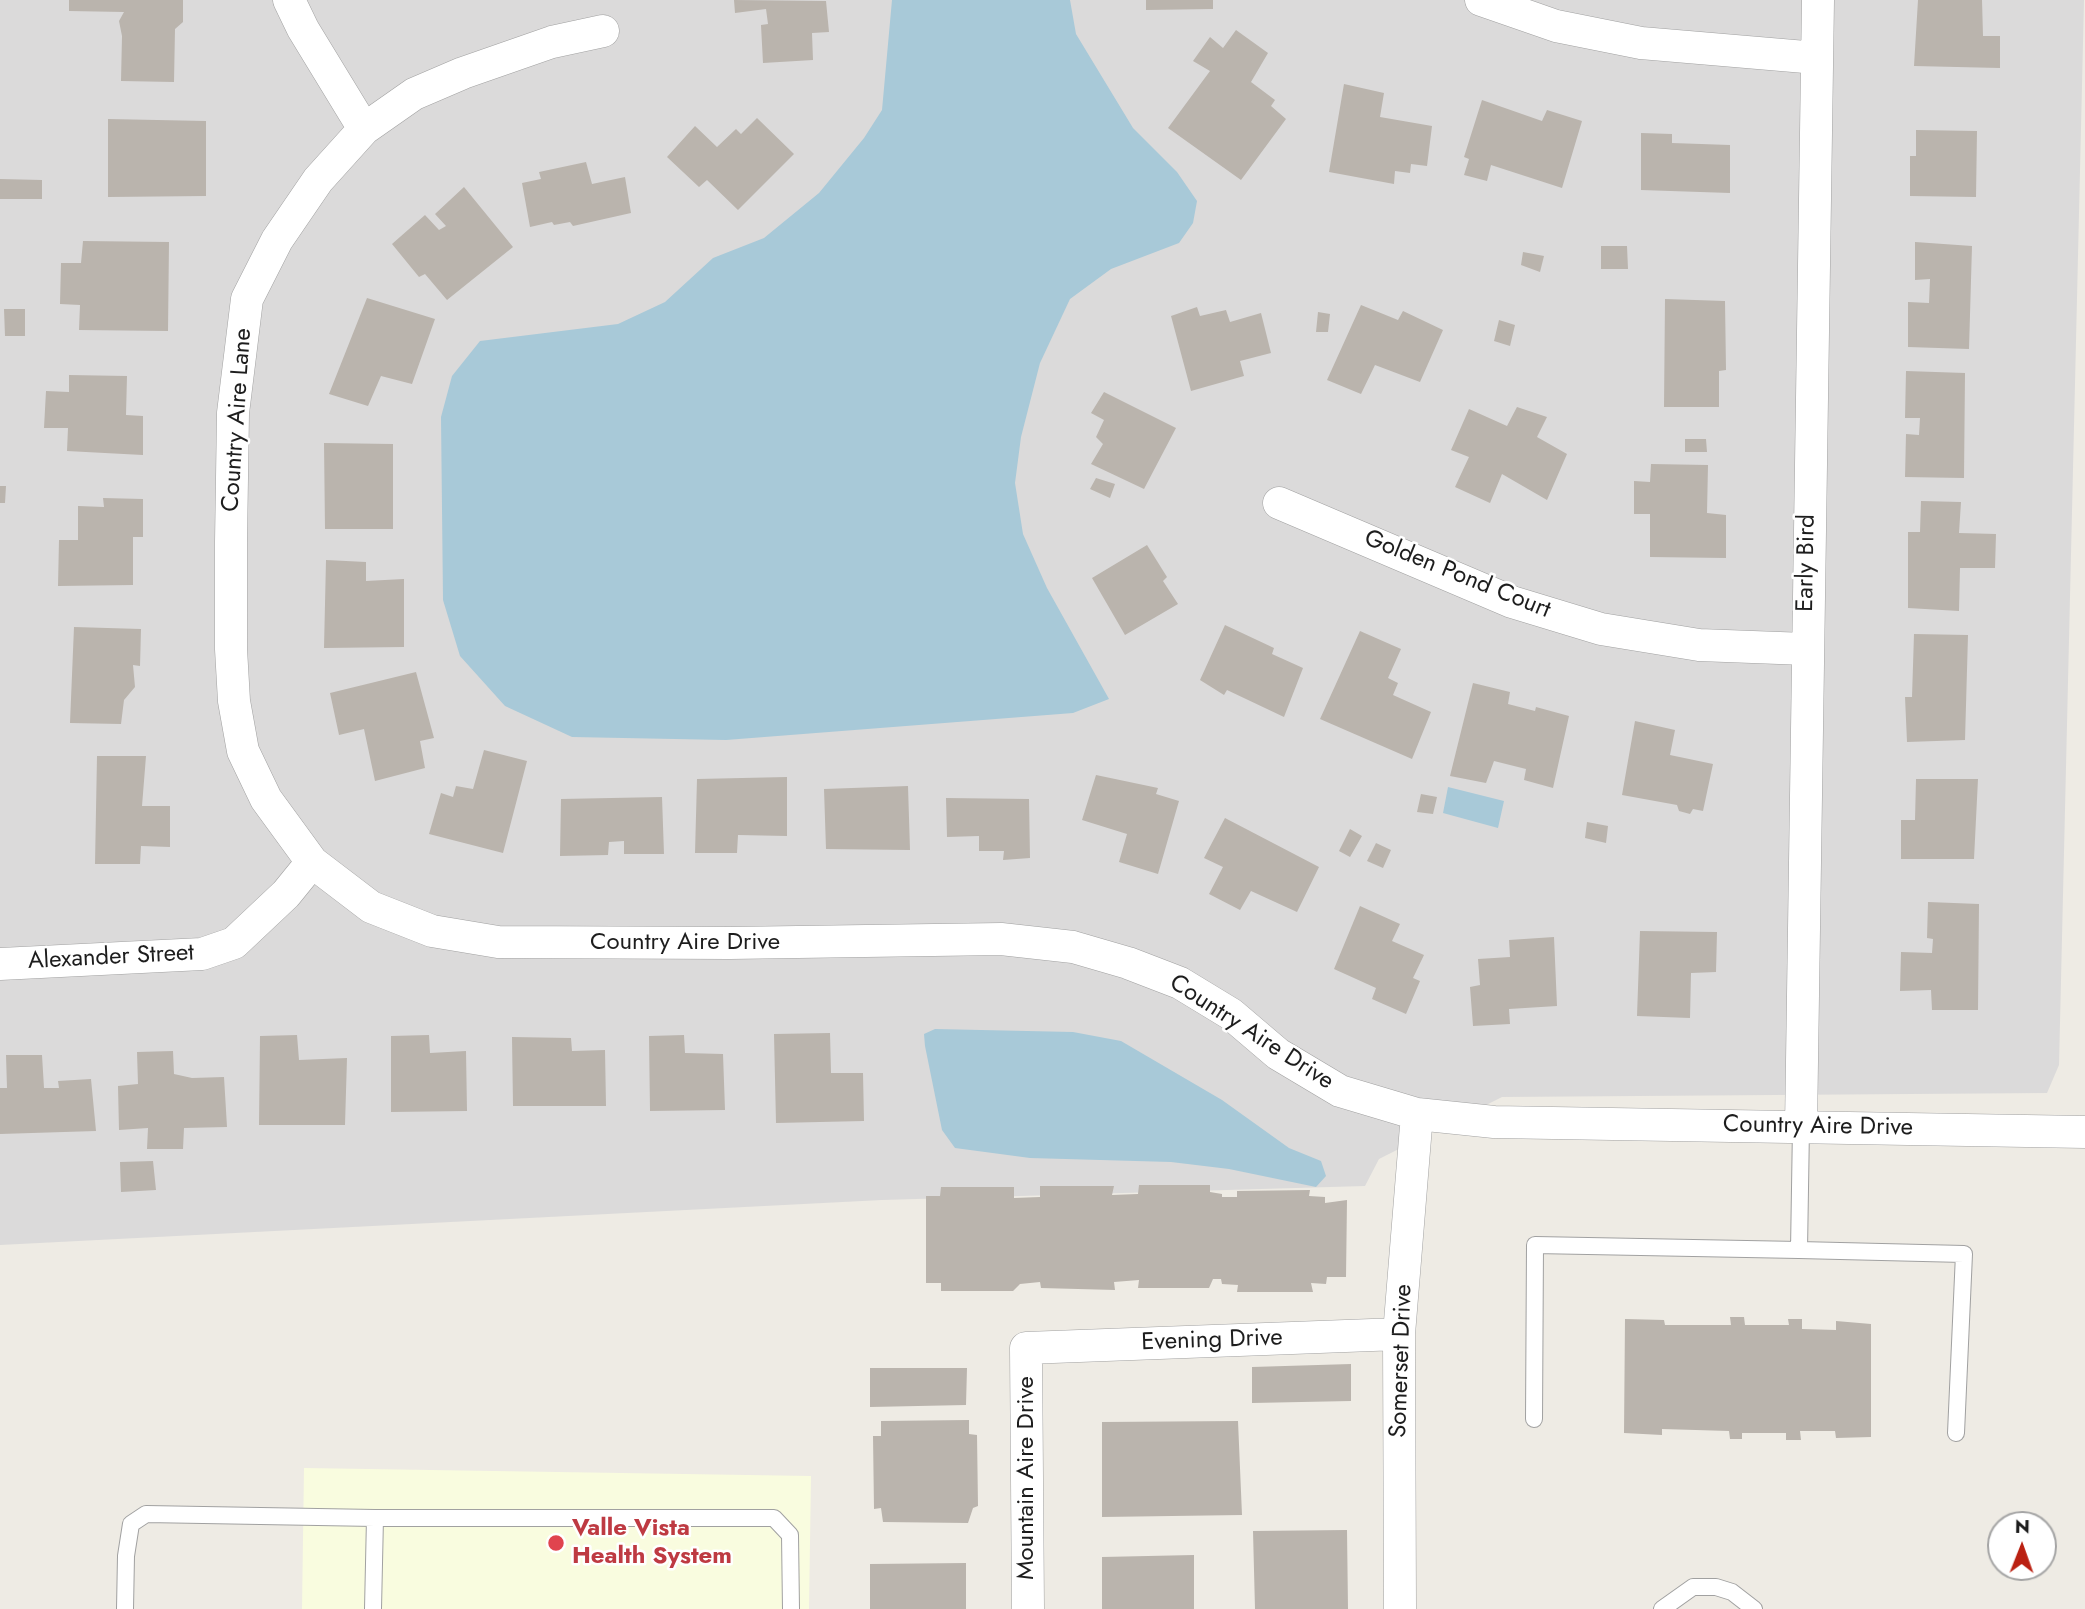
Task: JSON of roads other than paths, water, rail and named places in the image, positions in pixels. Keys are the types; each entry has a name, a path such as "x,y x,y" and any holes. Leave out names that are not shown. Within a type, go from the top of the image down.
{"street":[{"path":"289,0 303,29 365,129"},
{"path":"1481,0 1556,26 1641,43 1817,58"},
{"name":"Early Bird","path":"1801,1127 1806,649 1818,0"},
{"name":"Country Aire Lane","path":"312,862 267,799 243,751 234,701 231,649 233,413 247,299 277,240 318,180 365,129 414,94 463,73 552,43 603,31"},
{"name":"Golden Pond Court","path":"1279,503 1512,602 1601,629 1699,645 1806,649"},
{"name":"Alexander Street","path":"0,964 202,954 234,943 286,894 312,862"},
{"name":"Country Aire Drive","path":"312,862 371,906 432,931 498,942 730,943 1001,939 1073,947 1128,963 1180,983 1231,1014 1278,1054 1340,1091 1417,1114 1494,1122 2085,1132"},
{"name":"Somerset Drive","path":"1400,1609 1399,1335 1417,1114"},
{"name":"Evening Drive","path":"1026,1348 1399,1335"},
{"name":"Mountain Aire Drive","path":"1026,1348 1028,1609"}],"lane":[{"path":"1799,1250 1801,1127"},
{"path":"1534,1419 1535,1245 1964,1254 1956,1433"},
{"path":"125,1609 126,1556 131,1524 146,1514 375,1518 774,1518 790,1535 791,1609"},
{"path":"373,1609 375,1518"},
{"path":"1662,1609 1693,1587 1716,1587 1732,1592 1754,1609"}],"water":[{"path":"892,0 1070,0 1076,34 1133,128 1177,172 1197,201 1193,223 1179,243 1111,269 1070,299 1040,363 1021,437 1015,483 1023,534 1047,588 1109,699 1073,713 726,740 572,737 505,706 460,656 443,600 441,417 452,376 480,341 618,324 665,302 713,258 764,238 819,193 864,138 882,110"},
{"path":"1448,787 1504,801 1498,828 1443,813"},
{"path":"935,1029 1073,1032 1121,1041 1222,1100 1289,1148 1321,1161 1326,1176 1316,1187 1229,1169 1171,1162 1030,1158 955,1148 942,1130 925,1046 924,1034"}],"place":[{"name":"Valle Vista Health System","path":"556,1543"}]}
